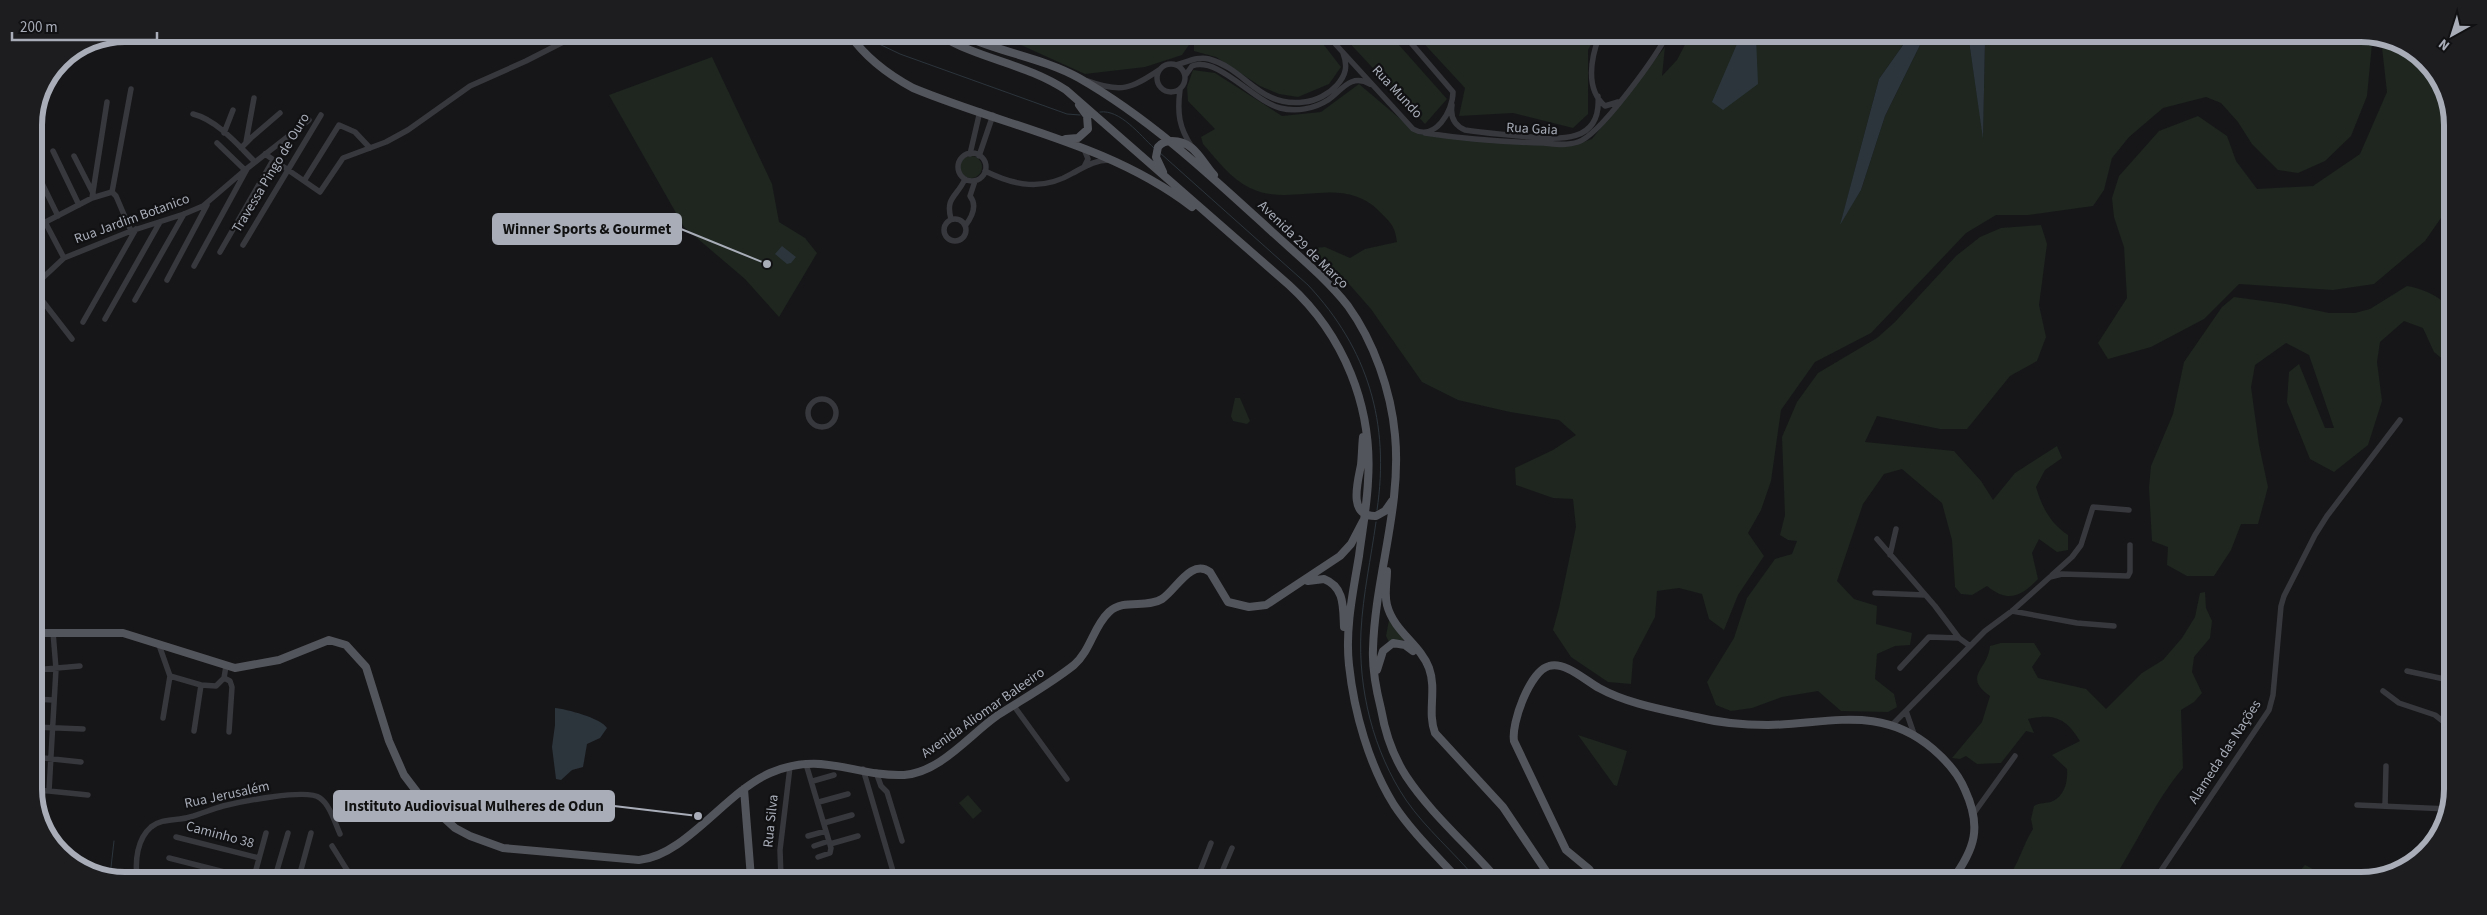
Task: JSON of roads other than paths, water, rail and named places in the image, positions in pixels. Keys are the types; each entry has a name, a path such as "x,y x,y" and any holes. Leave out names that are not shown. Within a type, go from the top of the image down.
{"main road":[{"path":"856,42 869,58 897,80 926,94 993,115 1127,166 1166,187 1248,250"},
{"path":"952,42 971,51 1032,70 1066,90 1303,297 1328,328 1351,373 1364,418 1368,470 1364,517 1349,617 1348,652 1352,682 1362,726 1384,786 1406,822 1452,872"},
{"name":"Avenida 29 de Março","path":"984,42 1046,62 1110,96 1167,141 1241,204 1336,293 1350,309 1370,345 1380,370 1392,416 1396,449 1393,500 1374,634 1373,661 1375,681 1387,733 1406,776 1491,872"},
{"path":"1054,137 1074,139 1082,136 1088,128 1088,121 1084,110 1066,90"},
{"path":"1167,179 1158,162 1156,153 1158,147 1167,141 1180,141 1192,147 1212,173 1241,204"},
{"path":"1364,418 1361,461 1355,491 1364,517"},
{"path":"1364,517 1381,514 1393,500"},
{"name":"Avenida Aliomar Baleeiro","path":"1281,597 1340,556 1350,544 1364,517"},
{"path":"1386,554 1386,599 1389,612 1394,624 1426,661 1432,679 1432,721 1435,733 1503,807 1547,872"},
{"name":"Avenida Aliomar Baleeiro","path":"43,633 117,632 226,666 241,668 270,663 329,640 346,645 366,667 389,741 408,782 420,796 455,828 470,836 500,847 588,856 646,859 682,840 744,789 770,773 806,764 827,764 905,775 931,766 1082,657 1088,650 1101,621 1112,609 1124,605 1157,602 1169,594 1192,570 1202,568 1210,572 1224,598 1233,605 1249,607 1266,605 1315,578 1324,579 1334,584 1342,601 1348,652"},
{"path":"1375,681 1383,651 1394,643 1399,643 1416,654 1432,679"},
{"path":"1591,872 1566,850 1514,741 1513,728 1517,715 1533,680 1542,668 1549,665 1558,666 1609,693 1676,713 1719,722 1769,725 1849,719 1893,724 1914,734 1941,756 1956,772 1974,813 1975,828 1972,847 1957,872"},
{"path":"744,789 751,872"}],"street":[{"path":"265,154 316,190 322,190 342,158 386,142 408,130 483,78 526,61 563,42"},
{"name":"Rua Mundo","path":"1333,42 1413,129 1425,133 1433,131 1439,126 1453,95"},
{"path":"1410,42 1446,82 1453,95"},
{"name":"Rua Gaia","path":"1453,95 1451,114 1454,122 1460,128 1546,139 1564,138 1586,132 1598,114 1598,96 1592,82 1591,64 1598,42"},
{"name":"Rua Gaia","path":"1425,133 1569,144 1579,142 1592,133 1609,116 1663,42"},
{"path":"1077,77 1114,89 1126,88 1146,80 1167,64 1176,65 1195,59 1208,59 1219,63 1266,96 1285,103 1299,103 1320,98 1340,81 1346,68 1342,52"},
{"path":"1176,65 1182,69 1185,76"},
{"path":"1192,147 1181,128 1178,118 1180,90 1185,76 1192,66 1210,65 1269,104 1290,109 1307,108 1323,103 1346,84 1356,80 1365,81 1376,88"},
{"path":"1160,70 1157,78 1160,87 1168,92 1180,90"},
{"path":"112,192 131,89"},
{"path":"1598,96 1606,106 1620,101"},
{"path":"246,142 254,98"},
{"path":"93,196 107,102"},
{"path":"224,133 233,110"},
{"path":"970,154 980,111"},
{"path":"193,114 203,118 224,133 255,162"},
{"path":"241,148 280,114"},
{"name":"Travessa Pingo de Ouro","path":"244,244 321,115"},
{"path":"979,156 993,115"},
{"name":"Rua Jardim Botanico","path":"42,277 64,258 134,230 184,214 208,203 246,169 309,120"},
{"path":"304,181 339,125 355,132 370,148"},
{"path":"194,266 246,169 217,143"},
{"path":"1084,149 1088,159 1084,167"},
{"path":"53,151 79,205"},
{"path":"970,196 975,180 985,171 985,163 979,156 970,154 962,157 958,164 959,173 964,179 975,180"},
{"path":"74,156 93,196"},
{"path":"220,252 273,160"},
{"path":"985,171 1006,180 1036,186 1060,180 1095,161 1112,160"},
{"path":"951,220 948,205 952,197 959,192 964,179"},
{"path":"42,183 58,216"},
{"path":"42,224 93,196 112,192"},
{"path":"83,322 134,230 112,192"},
{"path":"959,192 970,196 974,204 971,217 965,226"},
{"path":"167,280 208,203"},
{"path":"135,300 184,214"},
{"path":"958,219 965,226 966,232 962,238 950,239 944,231 946,224 951,220 958,219"},
{"path":"45,222 64,258"},
{"path":"105,319 160,222"},
{"path":"42,301 72,339"},
{"path":"826,399 836,408 836,417 826,427 817,426 810,421 809,408 817,400 826,399"},
{"name":"Alameda das Nações","path":"2160,872 2269,710 2273,695 2281,606 2284,596 2315,535 2400,420"},
{"path":"1893,724 1994,622 2012,611 2072,557 2081,546 2093,507 2129,510"},
{"path":"1890,555 1896,529"},
{"path":"1878,539 1959,638 1970,646"},
{"path":"2050,577 2062,574 2128,576 2130,572 2130,545"},
{"path":"1875,593 1925,595"},
{"path":"2012,611 2077,623 2114,626"},
{"path":"49,791 56,669 53,632"},
{"path":"1900,668 1929,637 1959,638"},
{"path":"159,645 170,676 163,718"},
{"path":"43,670 80,666"},
{"path":"170,676 201,685 216,686 224,678 226,666"},
{"path":"2407,671 2444,679"},
{"path":"224,678 230,681 232,687 229,732"},
{"path":"194,731 201,685"},
{"path":"2383,691 2400,703 2435,715 2444,722"},
{"path":"43,699 54,700"},
{"path":"1014,706 1067,778"},
{"path":"1906,711 1914,734"},
{"path":"43,728 82,730"},
{"path":"1974,813 2015,756"},
{"path":"43,758 81,762"},
{"path":"806,764 813,781 830,843 830,853 818,857"},
{"path":"2385,806 2386,766"},
{"name":"Rua Silva","path":"781,872 780,850 790,767"},
{"path":"863,769 893,872"},
{"path":"876,772 881,786 887,792 902,841"},
{"path":"813,781 834,775"},
{"path":"43,791 88,795"},
{"path":"819,802 848,794"},
{"name":"Rua Jerusalém","path":"137,872 136,855 150,827 162,821 188,818 224,806 295,795 318,796 328,807 340,834"},
{"path":"2357,805 2442,809"},
{"path":"824,823 852,815"},
{"path":"808,836 826,830"},
{"path":"277,872 288,833"},
{"path":"255,872 266,834"},
{"path":"300,872 311,834"},
{"path":"814,846 858,836"},
{"name":"Caminho 38","path":"176,837 259,858"},
{"path":"1200,872 1211,843"},
{"path":"332,846 349,872"},
{"path":"1221,872 1232,848"},
{"path":"169,858 224,872"}],"waterway":[{"path":"876,42 900,54 1067,114 1080,115"},
{"path":"1100,112 1107,112 1122,119 1154,148"},
{"path":"1159,152 1308,285 1329,309 1346,335 1360,361 1377,417 1380,447 1377,510"},
{"path":"1376,522 1365,590 1361,631 1362,675 1370,719 1385,761 1394,781 1406,800 1422,821 1470,872"},
{"path":"111,871 114,841"}],"place":[{"name":"Winner Sports & Gourmet","path":"767,264"},
{"name":"Instituto Audiovisual Mulheres de Odun","path":"698,816"}]}
